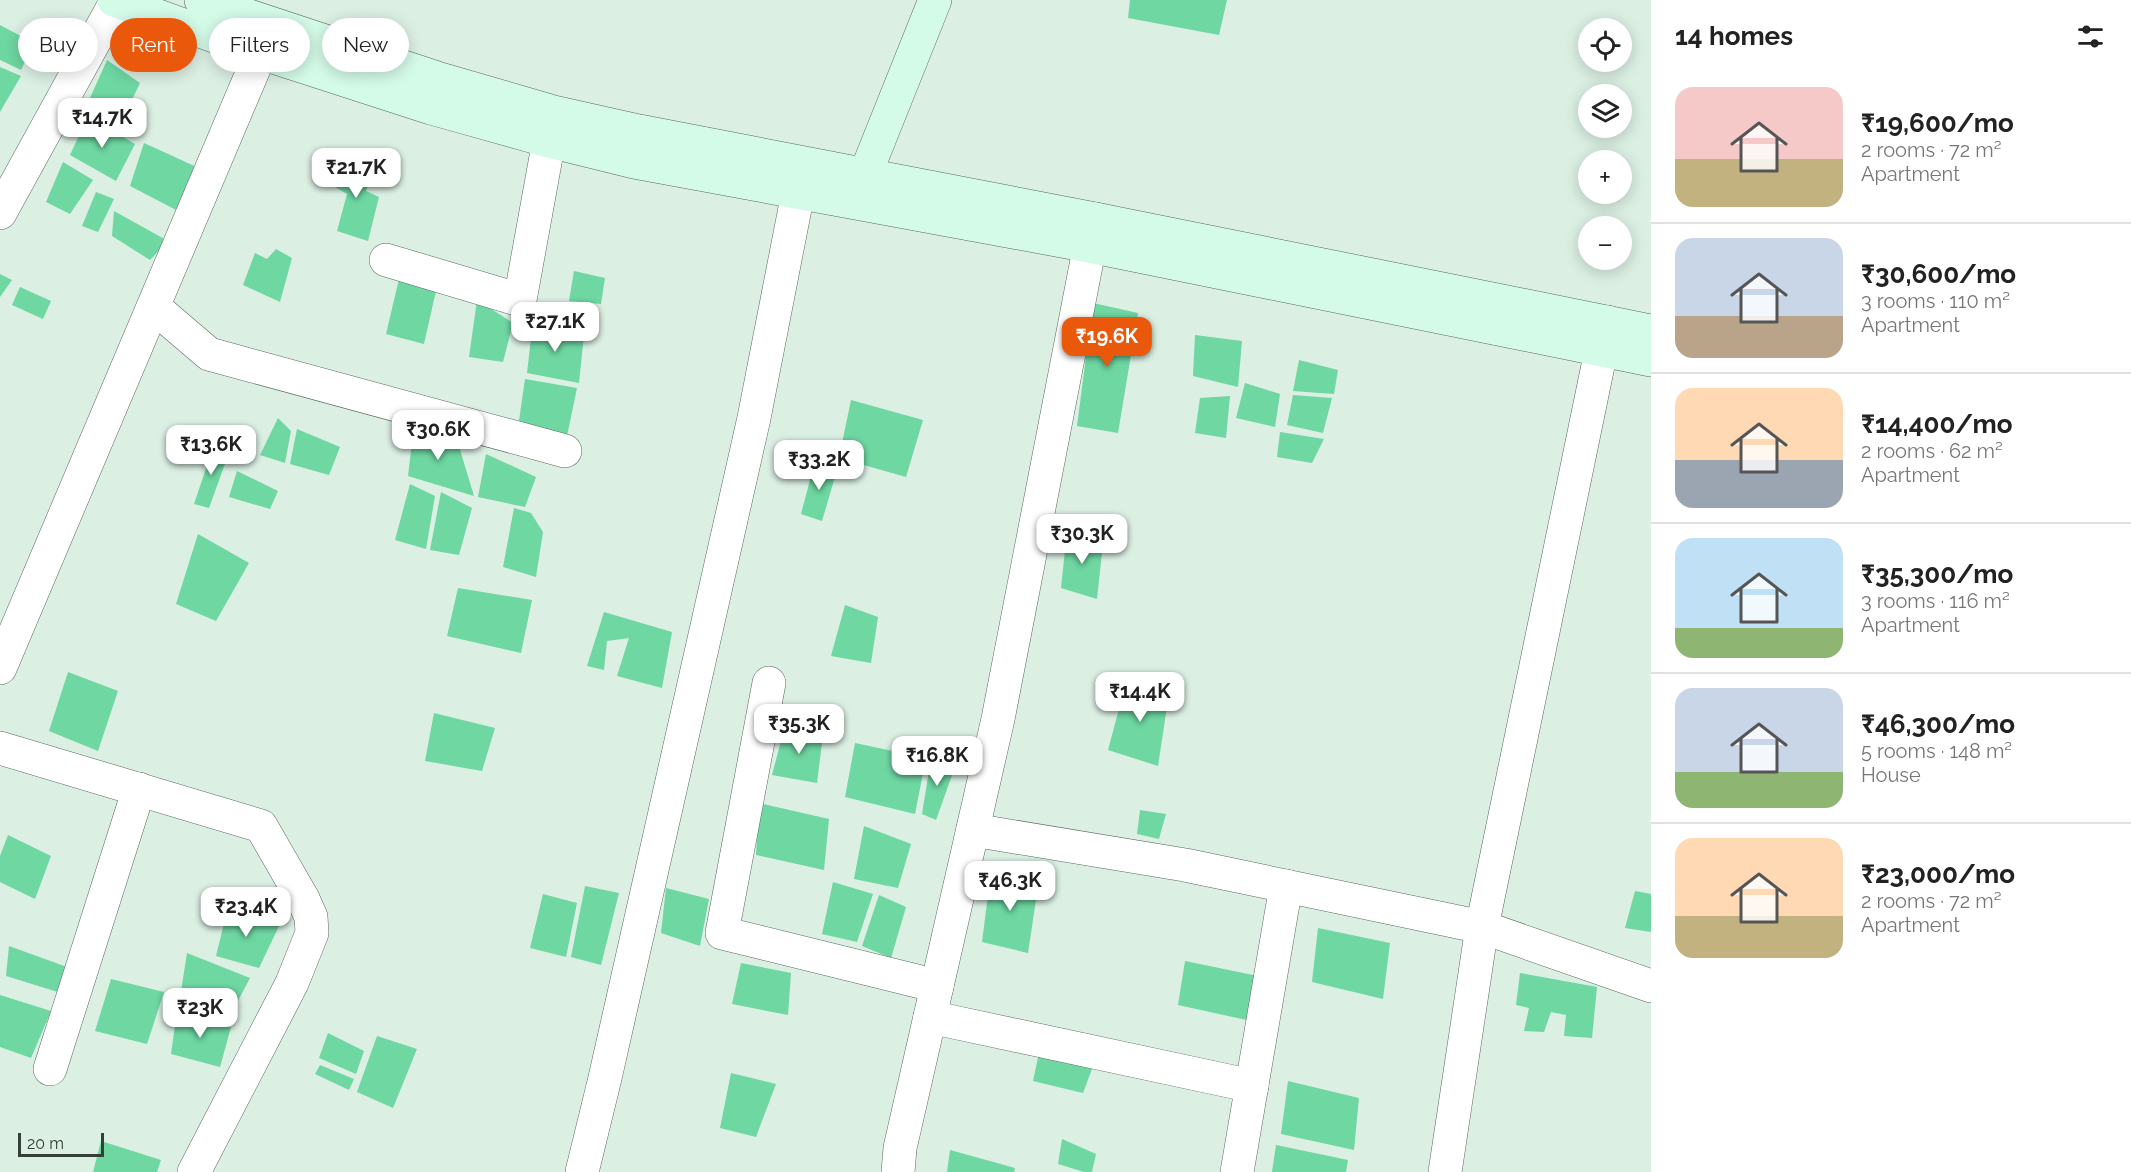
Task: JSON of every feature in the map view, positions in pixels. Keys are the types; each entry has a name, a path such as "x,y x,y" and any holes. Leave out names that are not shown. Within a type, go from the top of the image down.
{"main road":[{"path":"116,0 209,23"},
{"path":"201,0 232,18"},
{"path":"862,189 935,0"},
{"path":"310,56 431,108 552,126 639,131 862,189 1604,336 1651,360"},
{"path":"552,126 634,162 798,193 862,189"},
{"path":"1604,336 1651,331"}],"street":[{"path":"0,213 116,0"},
{"path":"0,668 253,72"},
{"path":"386,260 520,300 552,126"},
{"path":"582,1172 608,1067 754,418 798,193"},
{"path":"898,1172 900,1148 998,719 1092,233"},
{"path":"154,307 209,354 565,451"},
{"path":"1445,1172 1482,927 1604,336"},
{"path":"769,683 722,933 934,1002 1252,1086"},
{"path":"0,748 261,826 303,899 311,917 312,933 291,983 194,1172"},
{"path":"50,1069 139,789"},
{"path":"973,831 1185,865 1482,927 1651,986"},
{"path":"1238,1172 1286,886"}],"building":[{"path":"1130,0 1227,0 1219,35 1128,18"},
{"path":"0,25 18,35 18,69 0,60"},
{"path":"107,60 110,62 110,72 124,72 140,83 122,121 86,107"},
{"path":"0,67 21,76 0,112"},
{"path":"88,116 135,144 116,181 70,155"},
{"path":"144,143 201,169 180,212 130,186"},
{"path":"335,156 374,170 366,191 379,197 368,241 337,231 347,194 335,187"},
{"path":"63,162 93,180 70,214 46,202"},
{"path":"96,192 114,199 98,232 82,226"},
{"path":"114,211 168,241 150,260 112,236"},
{"path":"276,249 292,258 280,302 243,285 255,253 267,259"},
{"path":"574,271 605,278 601,304 569,301"},
{"path":"0,274 12,280 0,297"},
{"path":"399,279 436,291 424,344 386,334"},
{"path":"20,287 51,301 43,319 12,305"},
{"path":"477,300 513,323 503,362 469,357"},
{"path":"1093,303 1138,313 1118,433 1077,426"},
{"path":"533,321 584,335 579,383 527,373"},
{"path":"1195,335 1242,341 1238,387 1193,376"},
{"path":"1299,360 1338,370 1334,394 1293,391"},
{"path":"525,379 577,388 567,436 518,428"},
{"path":"1245,383 1280,394 1275,427 1236,418"},
{"path":"1293,395 1332,398 1323,433 1287,425"},
{"path":"1230,396 1226,438 1195,433 1200,398"},
{"path":"851,400 923,420 906,477 839,458"},
{"path":"278,418 291,431 285,463 260,455"},
{"path":"414,426 457,440 474,496 408,476"},
{"path":"297,429 340,447 329,475 290,464"},
{"path":"1280,432 1324,439 1312,463 1277,457"},
{"path":"217,436 226,461 209,508 194,504"},
{"path":"486,454 536,477 525,507 478,497"},
{"path":"815,461 837,470 822,521 801,514"},
{"path":"237,471 278,491 270,509 229,497"},
{"path":"410,484 435,496 426,549 395,540"},
{"path":"441,492 472,508 459,555 430,550"},
{"path":"514,508 531,513 543,532 536,577 503,567"},
{"path":"1067,531 1103,543 1097,599 1061,588"},
{"path":"198,534 249,563 216,621 176,604"},
{"path":"458,588 532,600 521,653 447,636"},
{"path":"845,605 878,617 871,663 831,656"},
{"path":"604,612 672,632 662,688 617,676 629,638 607,641 604,670 587,666"},
{"path":"68,672 118,691 98,751 49,731"},
{"path":"1127,679 1169,693 1158,766 1108,750"},
{"path":"434,713 495,728 482,771 425,761"},
{"path":"785,726 823,735 817,783 772,775"},
{"path":"855,743 926,758 915,814 845,797"},
{"path":"931,758 955,767 936,820 922,814"},
{"path":"759,803 829,819 824,870 756,855"},
{"path":"1140,810 1166,814 1159,839 1137,834"},
{"path":"864,826 911,844 898,888 854,879"},
{"path":"8,835 51,856 35,899 0,882 0,856"},
{"path":"991,872 1039,880 1028,953 982,942"},
{"path":"833,882 873,894 857,942 822,934"},
{"path":"585,886 619,893 601,965 571,957"},
{"path":"666,888 709,899 700,946 661,933"},
{"path":"1635,891 1651,894 1651,932 1625,928"},
{"path":"543,894 577,903 566,957 530,948"},
{"path":"879,895 906,907 891,958 862,946"},
{"path":"228,907 280,924 259,968 216,956"},
{"path":"1318,928 1390,943 1383,999 1312,982"},
{"path":"9,946 67,967 61,993 6,976"},
{"path":"187,953 250,978 231,1014 180,998"},
{"path":"1185,961 1258,976 1251,1021 1178,1005"},
{"path":"741,963 791,973 788,1015 732,1004"},
{"path":"1520,973 1597,987 1592,1038 1564,1036 1566,1015 1551,1012 1544,1032 1524,1031 1529,1008 1516,1005"},
{"path":"111,979 164,992 147,1044 95,1031"},
{"path":"0,995 51,1011 31,1058 0,1047"},
{"path":"177,1011 231,1027 220,1067 171,1054"},
{"path":"328,1033 364,1051 356,1074 319,1058"},
{"path":"377,1036 417,1049 393,1108 357,1092"},
{"path":"1039,1053 1092,1069 1083,1093 1033,1081"},
{"path":"320,1065 354,1079 349,1090 315,1074"},
{"path":"731,1073 776,1084 756,1137 720,1128"},
{"path":"1288,1081 1359,1098 1354,1150 1281,1134"},
{"path":"1062,1139 1096,1154 1092,1172 1084,1172 1058,1164"},
{"path":"101,1141 161,1160 157,1172 93,1172"},
{"path":"1276,1145 1348,1160 1346,1172 1272,1172"},
{"path":"950,1150 1015,1168 1014,1172 947,1172"}]}
